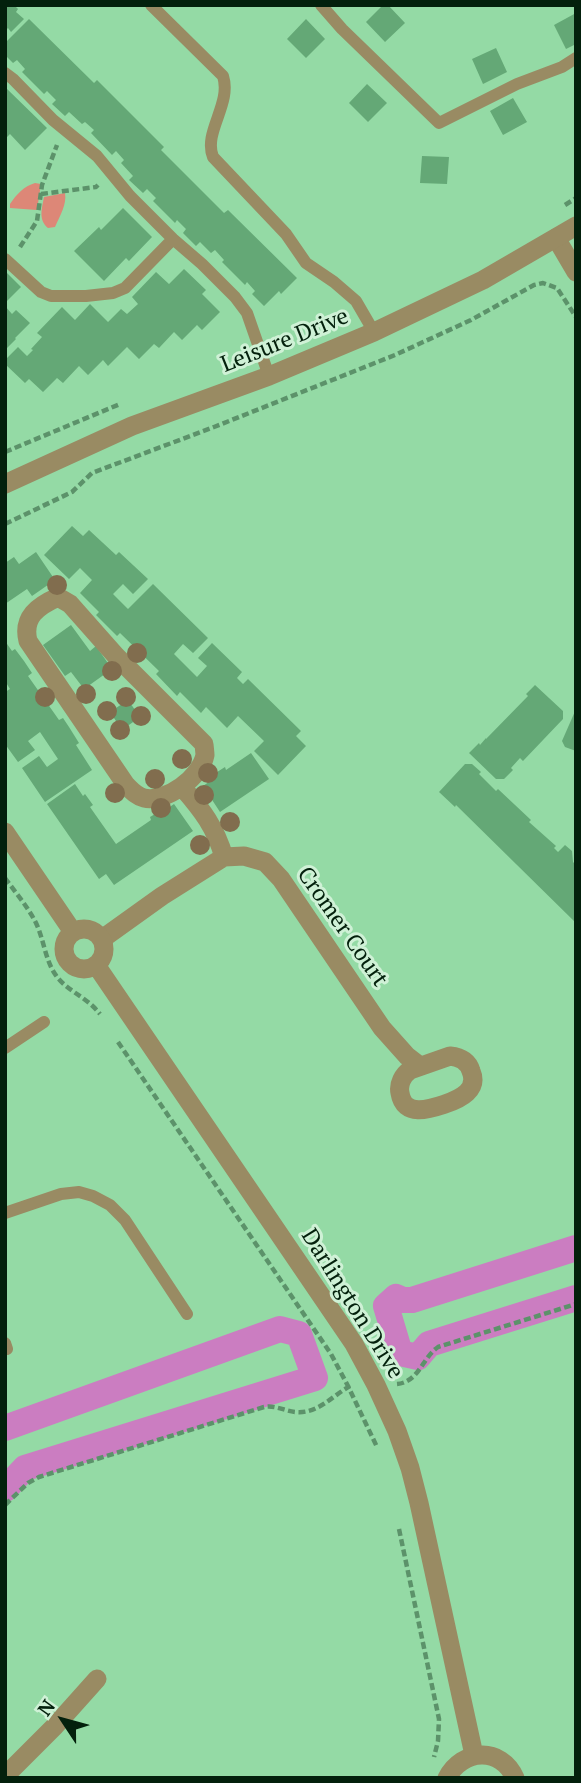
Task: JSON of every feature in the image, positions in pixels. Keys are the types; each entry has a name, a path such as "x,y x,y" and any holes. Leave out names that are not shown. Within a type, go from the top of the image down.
{"street":[{"name":"Leisure Drive","path":"5,484 132,426 269,376 374,332 483,280 576,226"},
{"path":"556,238 576,272"},
{"path":"58,597 70,604 116,656 204,744 205,754 199,768 182,787 146,799 135,794 126,785 28,640 25,630 31,615 47,602 58,597"},
{"path":"102,939 162,896 225,857 217,835 199,806 182,787"},
{"path":"5,832 73,932"},
{"name":"Cromer Court","path":"225,857 244,856 265,862 281,879 382,1028 407,1056 420,1066"},
{"path":"92,930 102,939 103,956 96,965 85,969 67,961 63,948 68,936 73,932 92,930"},
{"name":"Darlington Drive","path":"96,965 354,1344 376,1385 397,1431 419,1503 474,1755"},
{"path":"5,1776 97,1679"},
{"path":"439,1772 474,1755 486,1755 506,1764 515,1778"}],"lane":[{"path":"151,5 223,76 226,90 212,138 210,152 213,157 286,234 306,263 356,301 374,332"},
{"path":"321,5 342,29 439,123 517,84 562,67 576,58"},
{"path":"5,72 65,131 89,148 130,196 243,307 269,376"},
{"path":"8,261 41,292 51,296 113,293 125,288 173,239"},
{"path":"5,1048 44,1021"},
{"path":"5,1213 61,1194 79,1192 110,1205 125,1220 187,1314"}],"path":[{"path":"8,261 37,221 45,176 65,131"},
{"path":"41,194 96,187 111,174"},
{"path":"557,209 576,198"},
{"path":"5,524 72,492 92,473 214,428 395,355 471,320 534,285 542,283 557,288 576,317"},
{"path":"5,452 120,404"},
{"path":"5,877 35,922 54,973 62,984 97,1010 104,1021"},
{"path":"111,1031 331,1354 380,1458"},
{"path":"5,1505 28,1483 39,1478 264,1407 274,1406 293,1412 307,1412 324,1405 348,1387 402,1383 412,1379 432,1351 438,1347 576,1304"},
{"path":"399,1528 439,1719 439,1772"}],"shaded area":[{"path":"35,183 41,184 37,210 10,208 18,194"},
{"path":"65,193 64,206 55,227 48,228 42,218 44,197"}],"building":[{"path":"5,5 14,5 18,9 16,12 24,19 11,32 8,28 5,31"},
{"path":"383,5 388,5 405,23 385,42 366,22"},
{"path":"576,13 576,44 566,49 554,25"},
{"path":"29,19 94,83 97,80 164,147 161,150 224,213 228,210 297,278 281,294 279,291 264,306 252,294 255,291 222,262 224,260 215,250 211,253 200,242 196,246 183,233 186,229 177,220 175,223 153,201 156,198 147,189 143,193 129,180 133,176 121,163 124,160 116,151 112,155 91,133 94,130 85,122 82,124 69,112 65,116 52,104 56,100 47,91 44,94 22,72 25,69 17,60 13,63 5,55 5,43"},
{"path":"306,19 325,39 306,58 287,39"},
{"path":"496,48 507,72 483,84 472,59"},
{"path":"367,84 387,103 368,122 349,103"},
{"path":"5,87 47,128 25,150 10,134 5,139"},
{"path":"513,98 527,122 503,135 490,111"},
{"path":"422,156 449,157 447,184 420,183"},
{"path":"123,208 152,237 129,261 126,258 104,281 74,251"},
{"path":"184,269 206,290 202,294 220,312 202,330 197,325 182,340 174,332 159,348 154,344 139,359 127,347 108,366 103,360 88,375 79,366 63,383 57,378 43,392 29,379 25,383 5,364 5,360 18,347 27,356 33,350 31,349 42,337 37,333 62,307 75,320 90,304 108,322 121,309 127,314 138,304 132,297 156,272 169,284"},
{"path":"5,271 21,287 5,303"},
{"path":"5,306 12,314 16,310 30,323 5,350"},
{"path":"72,526 83,536 89,530 116,555 119,552 148,579 133,594 123,584 113,594 128,609 153,584 208,638 193,653 183,644 174,654 197,677 207,666 198,658 212,643 242,672 237,678 243,684 248,679 301,731 296,736 306,746 278,775 254,751 264,741 238,716 227,728 206,707 201,713 180,692 177,696 156,674 159,671 120,633 117,636 96,615 99,612 80,593 92,580 80,568 69,579 44,555"},
{"path":"36,552 55,580 32,596 27,589 5,604 5,563 14,557 19,564"},
{"path":"71,625 90,651 96,646 112,669 84,689 71,672 65,676 43,645"},
{"path":"5,641 24,661 32,673 28,676 59,720 63,718 92,770 45,802 22,768 39,756 47,767 58,759 40,732 28,741 35,750 18,762 5,744 5,692 10,689 5,681"},
{"path":"535,685 563,711 563,719 523,761 520,758 504,779 496,779 469,753 528,696 526,694"},
{"path":"128,700 140,717 122,730 110,712"},
{"path":"576,709 576,751 565,747 562,741"},
{"path":"251,753 269,779 220,812 203,786 216,777 214,774 225,767 226,770"},
{"path":"465,764 472,764 481,772 479,774 531,820 529,822 556,846 554,848 558,852 565,845 572,851 576,865 576,923 456,805 455,807 439,792"},
{"path":"75,784 93,805 90,807 116,844 151,820 150,817 174,804 193,831 114,885 106,874 99,879 47,804"}],"waterway":[{"path":"576,1248 412,1300 396,1297 386,1306 400,1353 418,1357 429,1344 576,1298"},
{"path":"5,1428 280,1329 299,1334 315,1378 25,1468 5,1489"}]}
